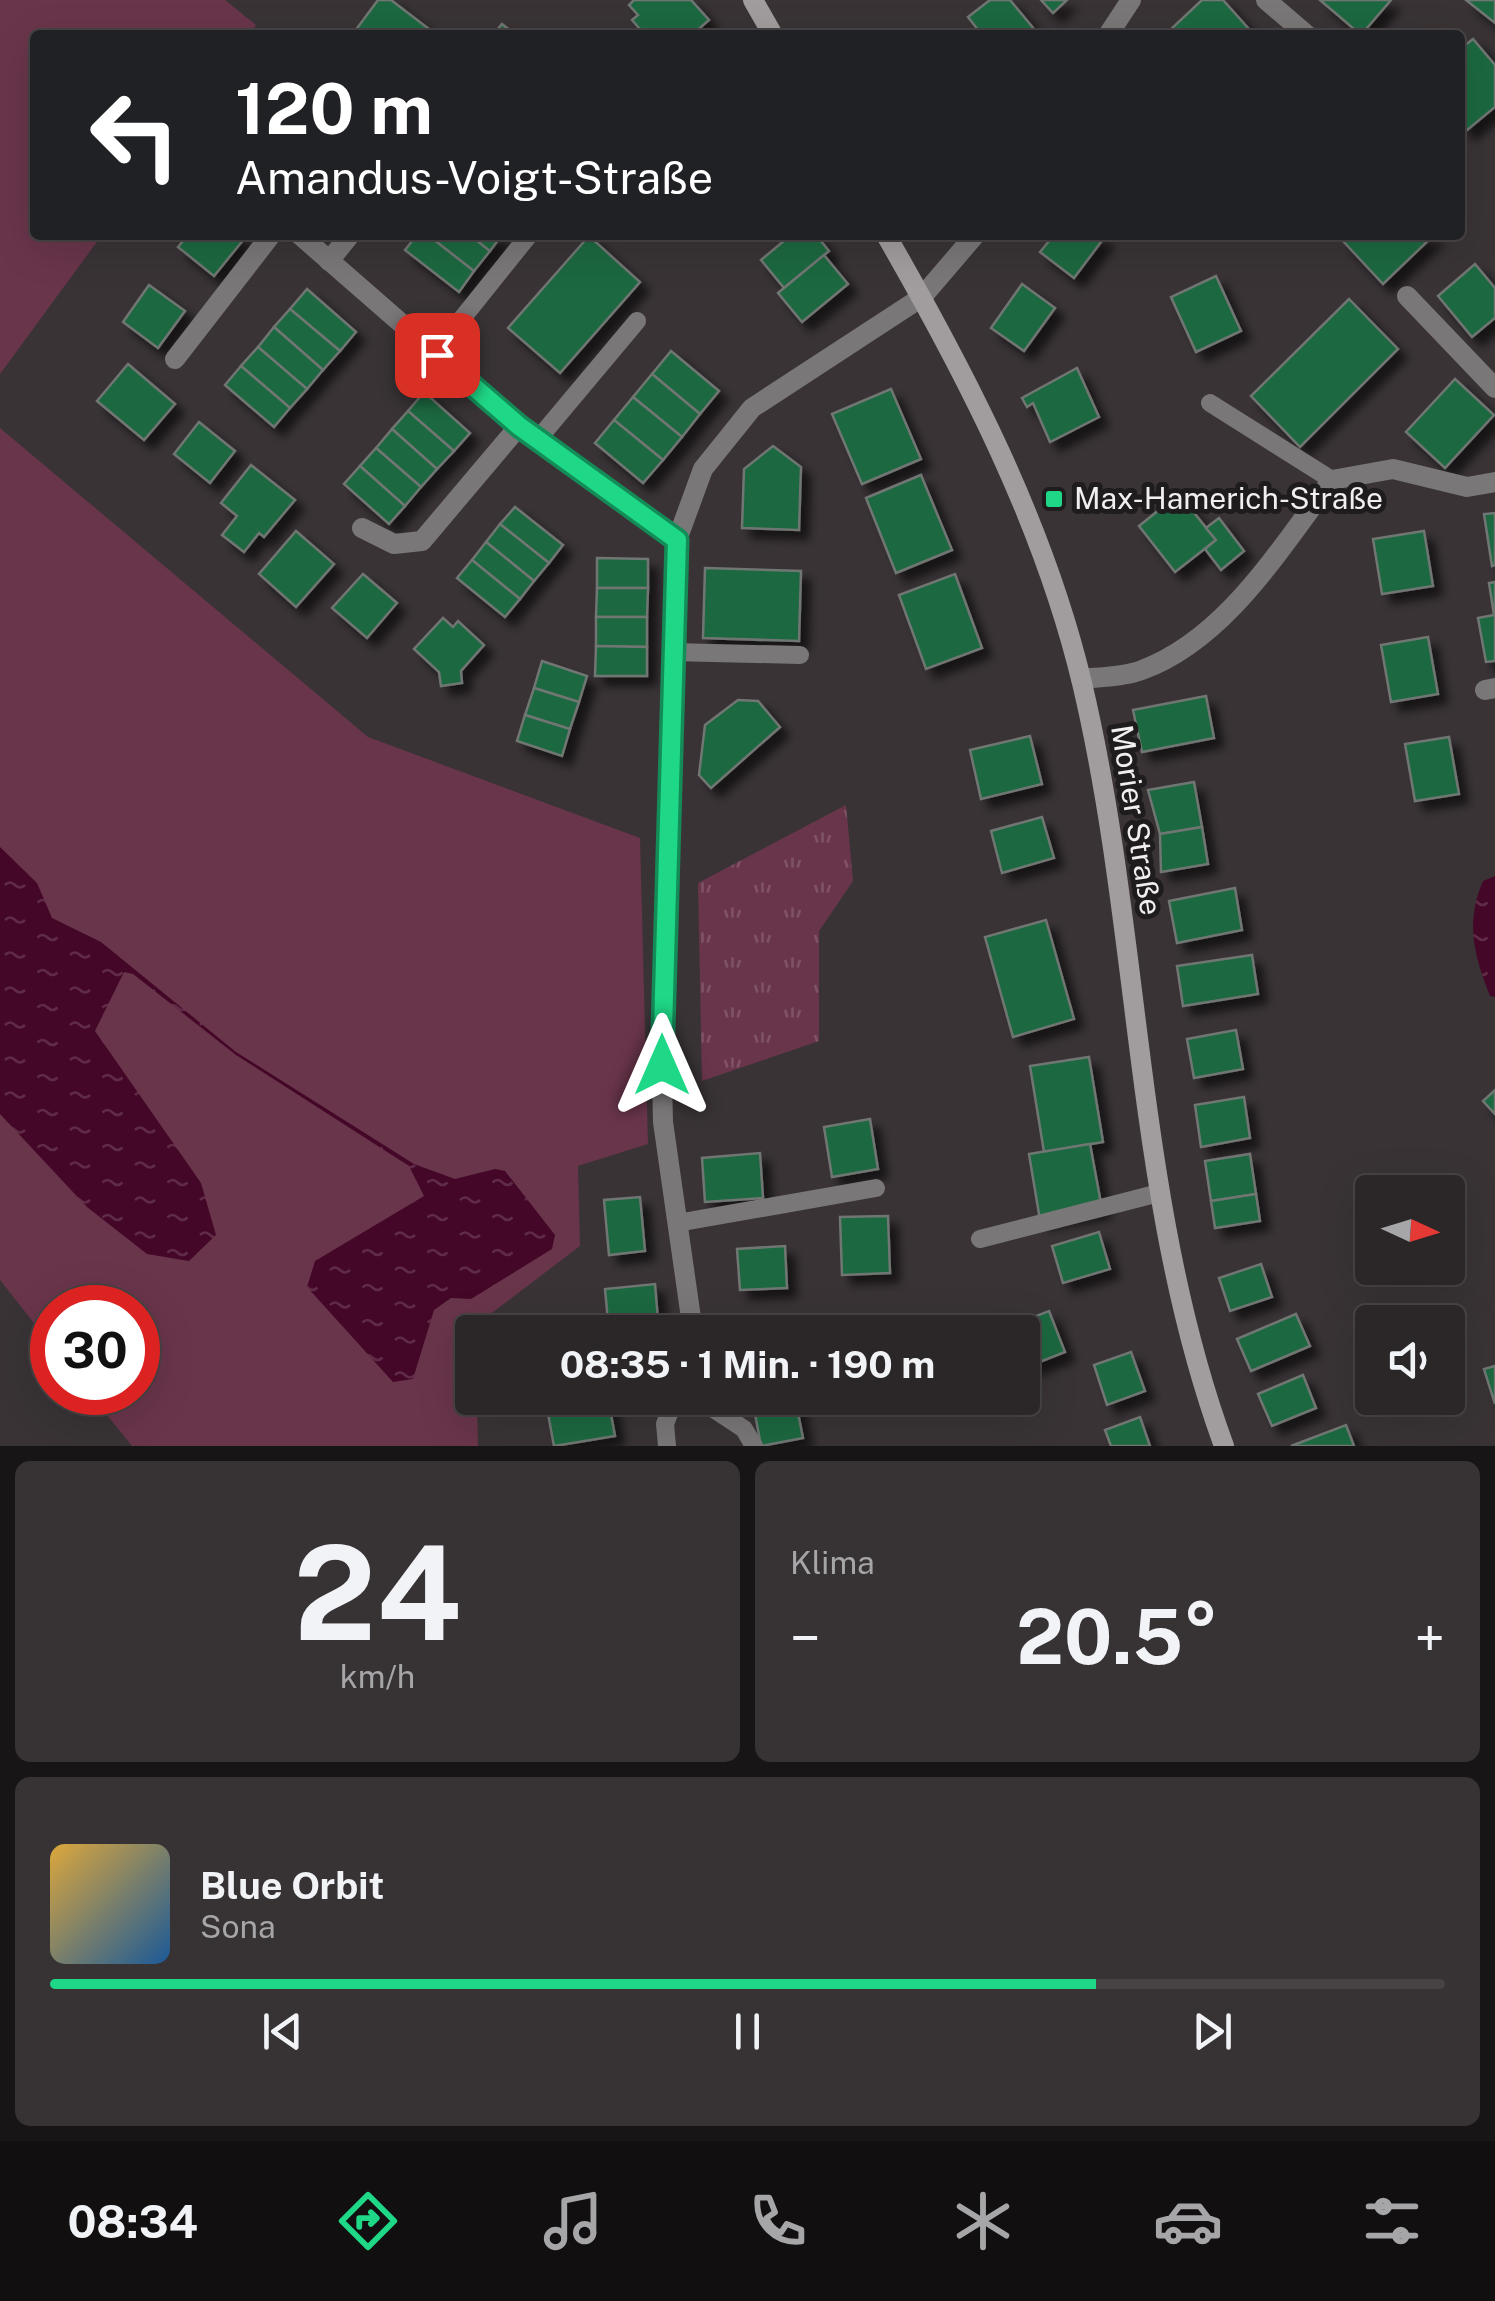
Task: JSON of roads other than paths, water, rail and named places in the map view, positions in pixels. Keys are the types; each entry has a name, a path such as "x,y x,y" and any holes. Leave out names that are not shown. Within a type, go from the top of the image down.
{"main road":[{"path":"753,0 770,30"},
{"name":"Morier Straße","path":"889,240 922,297 1016,485 1050,575 1081,679 1114,867 1160,1194 1182,1315 1224,1446"}],"street":[{"path":"1111,30 1131,0"},
{"path":"1266,0 1301,30"},
{"path":"175,359 267,240"},
{"path":"306,240 519,426 677,540"},
{"path":"328,260 346,240"},
{"path":"691,1315 663,1122 661,1037 677,540 703,469 752,408 922,297 971,240"},
{"path":"1406,296 1495,388"},
{"path":"362,528 394,544 422,540 519,426"},
{"path":"1081,679 1140,672 1185,650 1239,596 1332,480 1393,470 1467,487 1495,482"}],"lane":[{"path":"456,326 525,240"},
{"path":"540,438 637,320"},
{"path":"1210,403 1332,480"},
{"path":"672,652 800,656"},
{"path":"677,1223 876,1188"},
{"path":"980,1239 1160,1194"},
{"path":"668,1446 665,1424 669,1415"},
{"path":"724,1415 744,1428 754,1446"}],"water":[{"path":"0,847 37,883 52,918 101,942 236,1052 414,1164 455,1179 495,1169 505,1171 555,1235 552,1249 471,1299 451,1298 434,1310 413,1379 393,1382 307,1287 315,1261 424,1196 409,1166 236,1055 133,974 124,972 95,1031 201,1183 216,1235 189,1261 147,1254 87,1207 0,1114"},
{"path":"1495,876 1495,997 1490,996 1480,967 1473,925 1483,881"}],"place":[{"name":"Max-Hamerich-Straße","path":"1054,499"}]}
